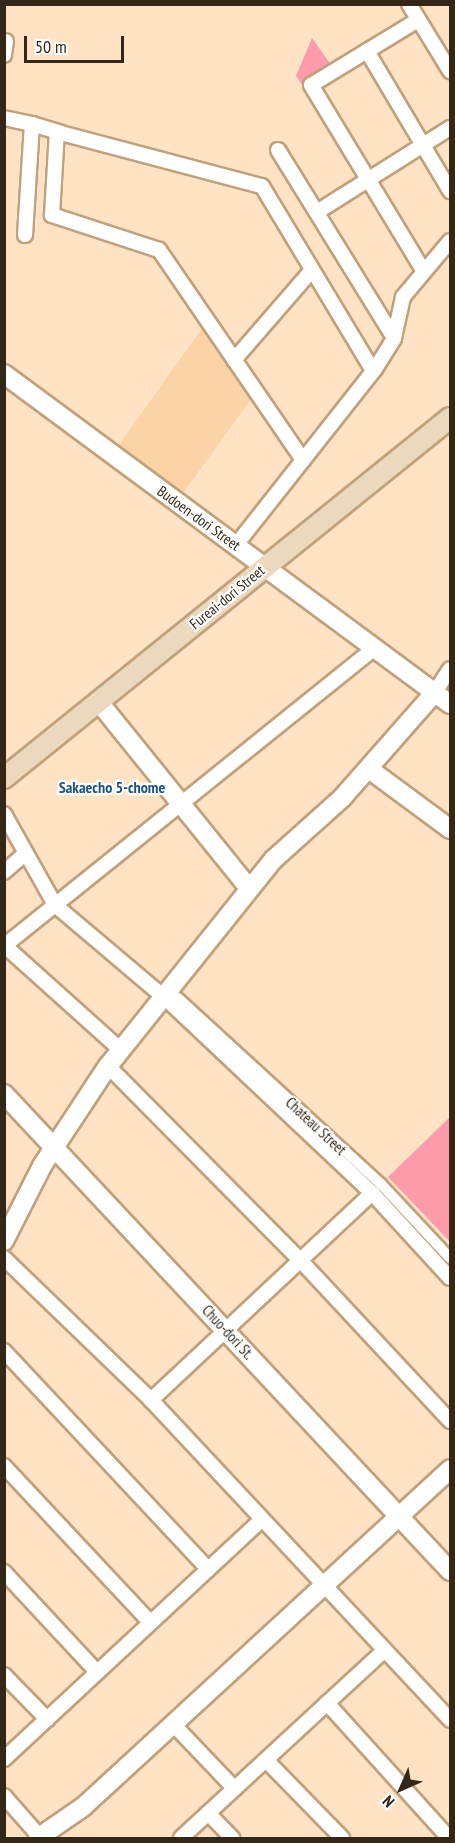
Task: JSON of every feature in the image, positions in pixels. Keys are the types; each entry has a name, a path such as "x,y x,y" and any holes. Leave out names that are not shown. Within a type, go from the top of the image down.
{"main road":[{"name":"Fureai-dori Street","path":"4,778 450,418"}],"street":[{"path":"409,4 450,71"},
{"path":"418,20 311,85 423,270"},
{"path":"367,51 450,191"},
{"path":"4,118 262,186 373,371"},
{"path":"25,235 32,124"},
{"path":"317,212 366,178 450,128"},
{"path":"61,133 57,132 52,215 159,250 303,460"},
{"path":"279,150 394,338"},
{"path":"236,545 373,371 394,338 403,297 423,270 450,241"},
{"path":"234,360 312,270"},
{"name":"Budoen-dori Street","path":"4,374 450,704"},
{"path":"121,1050 5,946 374,649"},
{"path":"4,1241 54,1147 108,1066 171,998 249,888 287,844 342,798 369,769 435,692 450,669"},
{"path":"98,701 249,888"},
{"path":"369,769 450,829"},
{"path":"4,814 55,905 171,998 372,1193 450,1278"},
{"path":"4,872 26,854"},
{"name":"Chateau Street","path":"171,998 381,1184 450,1258"},
{"path":"108,1066 301,1261 450,1421"},
{"name":"Chuo-dori St.","path":"4,1094 450,1571"},
{"path":"151,1400 372,1193"},
{"path":"4,1258 151,1400 450,1720"},
{"path":"4,1351 208,1569"},
{"path":"4,1466 150,1622"},
{"path":"4,1796 40,1838 83,1807 450,1469"},
{"path":"4,1759 261,1520"},
{"path":"4,1572 97,1672"},
{"path":"181,1839 385,1650"},
{"path":"4,1675 47,1719"},
{"path":"327,1703 449,1839"},
{"path":"174,1725 235,1789"},
{"path":"266,1760 342,1839"},
{"path":"208,1813 232,1839"}],"shaded area":[{"path":"312,38 334,69 304,88 296,76"},
{"path":"203,327 252,398 183,493 119,445"},
{"path":"450,1117 450,1242 388,1177"}],"district":[{"name":"Sakaecho 5-chome","path":"112,787"}]}
